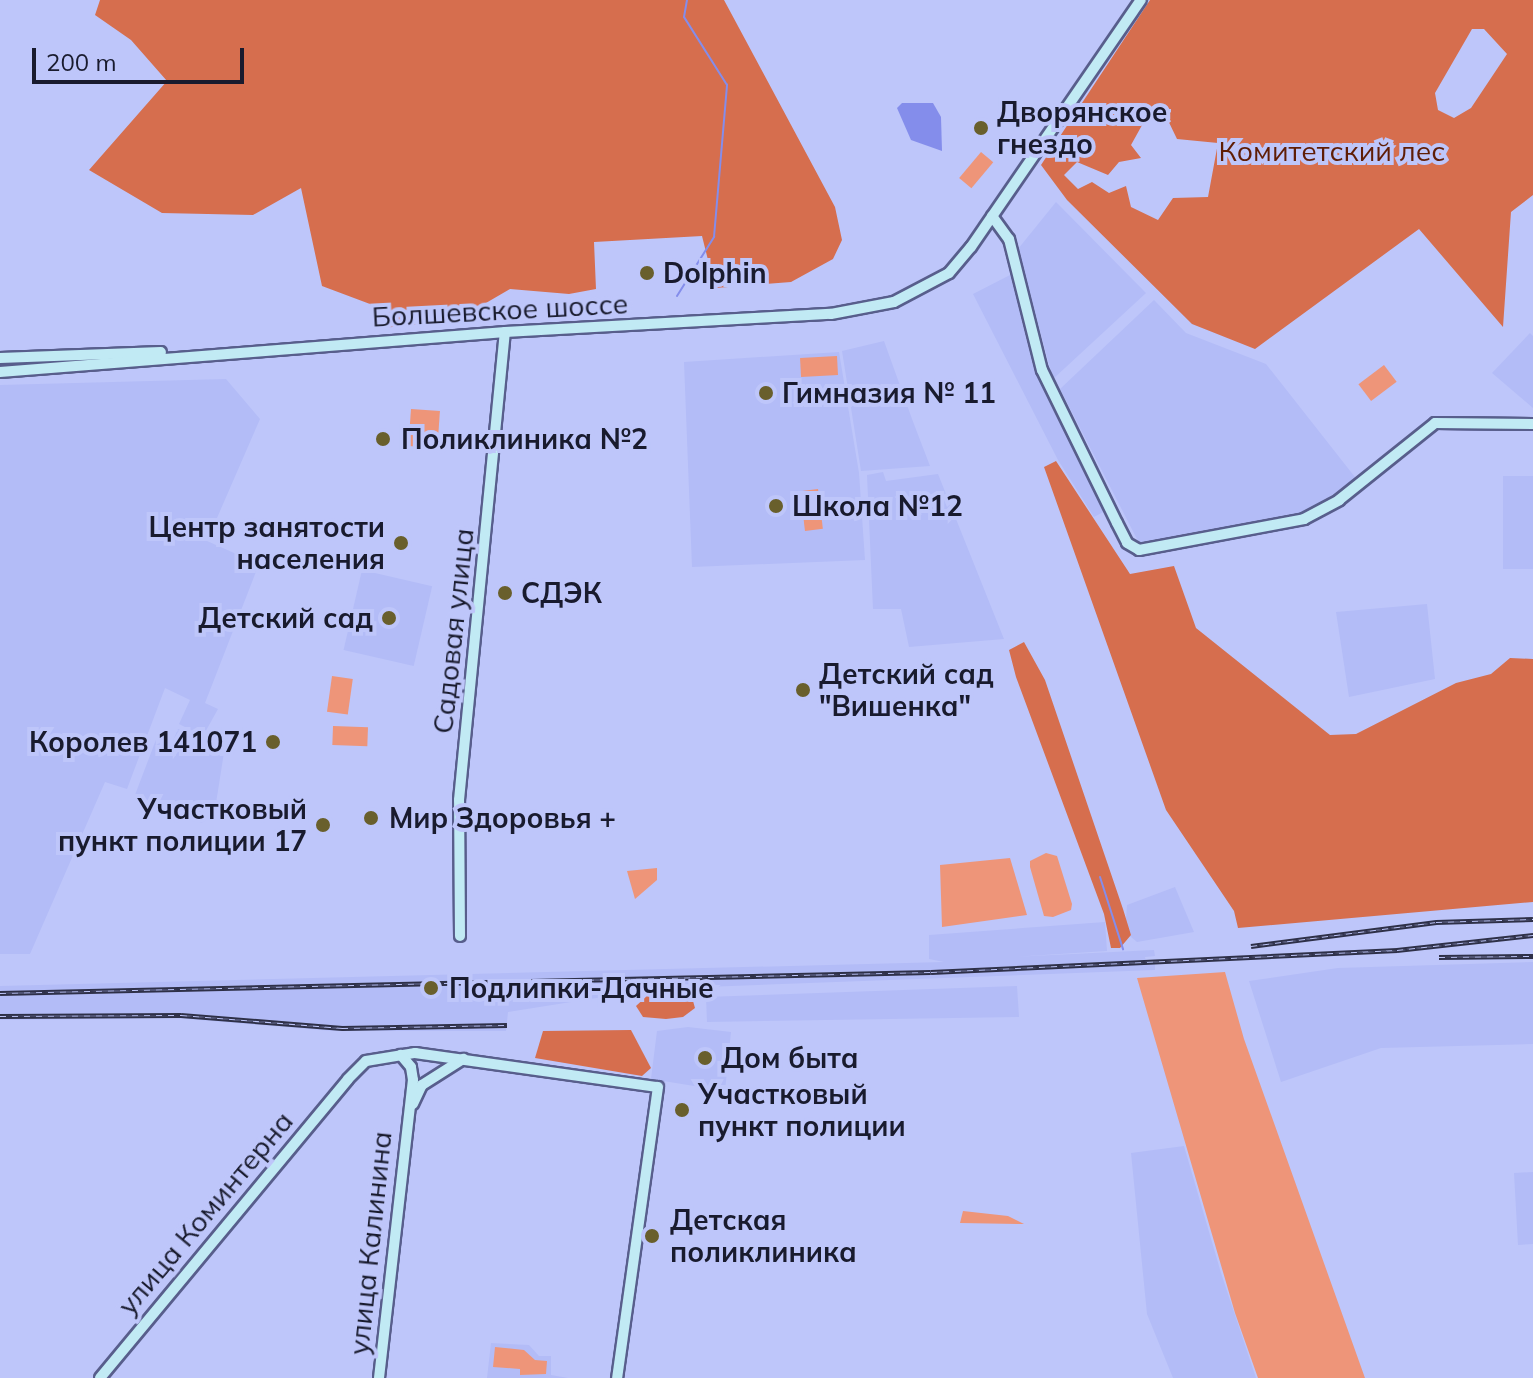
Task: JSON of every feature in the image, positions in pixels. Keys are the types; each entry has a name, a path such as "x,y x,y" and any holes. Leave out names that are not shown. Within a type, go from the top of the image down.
{"street":[{"name":"Болшевское шоссе","path":"0,372 211,352 873,308 912,295 949,273 1141,0"},
{"path":"992,216 1009,239 1042,370 1117,523 1139,550 1304,519 1339,500 1435,423 1533,424"},
{"name":"Садовая улица","path":"460,936 459,800 505,332"},
{"path":"0,358 211,352"},
{"path":"442,1068 444,1054"},
{"name":"улица Коминтерна","path":"100,1378 366,1061 401,1055 444,1054 658,1087 617,1378"},
{"name":"улица Калинина","path":"379,1378 413,1080 411,1067 401,1055"},
{"path":"408,1113 422,1085 442,1068 463,1059"}],"shaded area":[{"path":"902,103 933,103 941,117 942,151 911,140 897,108"},
{"path":"981,152 993,162 971,188 959,178"},
{"path":"1056,202 1146,293 1053,379 1018,249"},
{"path":"1012,274 1037,373 1105,511 1094,517 1058,460 973,294"},
{"path":"1154,300 1186,333 1266,364 1358,481 1305,516 1146,546 1139,543 1060,389"},
{"path":"1530,333 1533,336 1533,408 1492,373"},
{"path":"884,341 930,466 861,471 842,351"},
{"path":"839,352 859,473 865,560 692,567 684,362"},
{"path":"837,356 838,375 801,377 800,358"},
{"path":"1384,365 1397,382 1371,401 1358,384"},
{"path":"226,379 260,419 207,541 259,564 205,703 218,709 203,736 179,724 190,700 165,688 127,789 105,782 30,954 0,954 0,385"},
{"path":"411,409 440,411 437,448 408,446"},
{"path":"883,472 886,481 938,474 1004,639 909,647 901,609 873,609 867,475"},
{"path":"1503,476 1533,476 1533,569 1503,569"},
{"path":"818,489 823,529 805,531 800,491"},
{"name":"Детский сад","path":"362,570 432,586 414,666 344,650"},
{"path":"1427,604 1435,679 1349,697 1336,612"},
{"path":"332,676 353,679 348,715 327,712"},
{"path":"333,726 368,727 367,746 332,745"},
{"path":"178,729 225,746 214,816 201,823 135,795 157,737 172,743"},
{"path":"1046,853 1057,856 1072,904 1071,910 1053,917 1044,916 1030,867 1030,861"},
{"path":"1010,858 1027,915 942,927 940,865"},
{"path":"657,868 657,880 635,899 627,871"},
{"path":"1175,887 1194,932 1137,942 1125,932 1127,905"},
{"name":"Подлипки-Дачные","path":"1105,922 1107,951 1010,957 1154,950 1155,956 1145,957 1146,962 1155,962 1155,970 653,989 508,1012 506,1031 333,1031 175,1018 0,1020 0,986 944,962 929,959 929,935"},
{"path":"1533,962 1533,1044 1381,1048 1281,1082 1249,981 1338,968"},
{"path":"1225,972 1244,1039 1365,1378 1258,1378 1235,1313 1137,978"},
{"path":"1017,986 1019,1017 707,1022 706,997"},
{"path":"688,1027 731,1032 725,1091 651,1079 657,1031"},
{"path":"1184,1146 1256,1378 1173,1378 1147,1314 1131,1153"},
{"path":"1533,1172 1533,1244 1518,1245 1514,1173"},
{"path":"963,1211 1008,1216 1024,1224 960,1223"},
{"path":"491,1343 529,1345 539,1356 551,1356 551,1375 568,1378 487,1378"},
{"path":"495,1347 524,1350 535,1360 547,1361 546,1374 520,1375 520,1369 493,1367"}],"green space":[{"path":"100,0 724,0 835,207 842,240 833,259 791,282 715,288 702,236 594,242 596,289 569,294 510,289 455,321 382,328 370,304 322,286 301,188 253,215 162,213 89,170 167,81 131,40 95,15"},
{"name":"Комитетский лес","path":"1150,0 1533,0 1533,195 1511,212 1503,327 1419,229 1255,349 1192,324 1067,200 1041,165","holes":["1472,29 1484,29 1507,54 1471,108 1454,118 1438,110 1435,93","1163,110 1177,139 1218,143 1208,197 1173,198 1158,220 1131,207 1126,186 1109,193 1092,182 1078,189 1064,175 1077,162 1108,175 1119,162 1141,158 1131,145 1146,118"]},
{"path":"1056,461 1130,574 1174,566 1196,628 1330,735 1356,734 1456,683 1491,674 1510,658 1533,659 1533,902 1238,928 1234,911 1166,810 1044,467"},
{"path":"1024,642 1045,680 1123,909 1131,935 1120,948 1111,948 1104,914 1016,677 1009,650"},
{"path":"668,992 691,994 695,1008 683,1017 643,1017 636,1006 648,995"},
{"path":"631,1030 651,1068 642,1076 535,1058 543,1031"}],"waterway":[{"path":"677,296 714,237 727,85 684,17 687,0"},
{"path":"1100,877 1123,949"}],"railway":[{"path":"1251,946 1436,922 1533,919"},
{"path":"0,993 931,972 1397,950 1533,935"},
{"path":"1439,957 1533,956"},
{"path":"0,1016 181,1015 342,1028 507,1025"}],"place":[{"name":"Дворянское гнездо","path":"981,128"},
{"name":"Dolphin","path":"647,273"},
{"name":"Гимназия № 11","path":"766,393"},
{"name":"Поликлиника №2","path":"383,439"},
{"name":"Школа №12","path":"776,506"},
{"name":"Центр занятости населения","path":"401,543"},
{"name":"СДЭК","path":"505,593"},
{"name":"Детский сад","path":"389,618"},
{"name":"Детский сад \"Вишенка\"","path":"803,690"},
{"name":"Королев 141071","path":"273,742"},
{"name":"Мир Здоровья +","path":"371,818"},
{"name":"Участковый пункт полиции 17","path":"323,825"},
{"name":"Подлипки-Дачные","path":"431,988"},
{"name":"Дом быта","path":"705,1058"},
{"name":"Участковый пункт полиции","path":"682,1110"},
{"name":"Детская поликлиника","path":"652,1236"}]}
